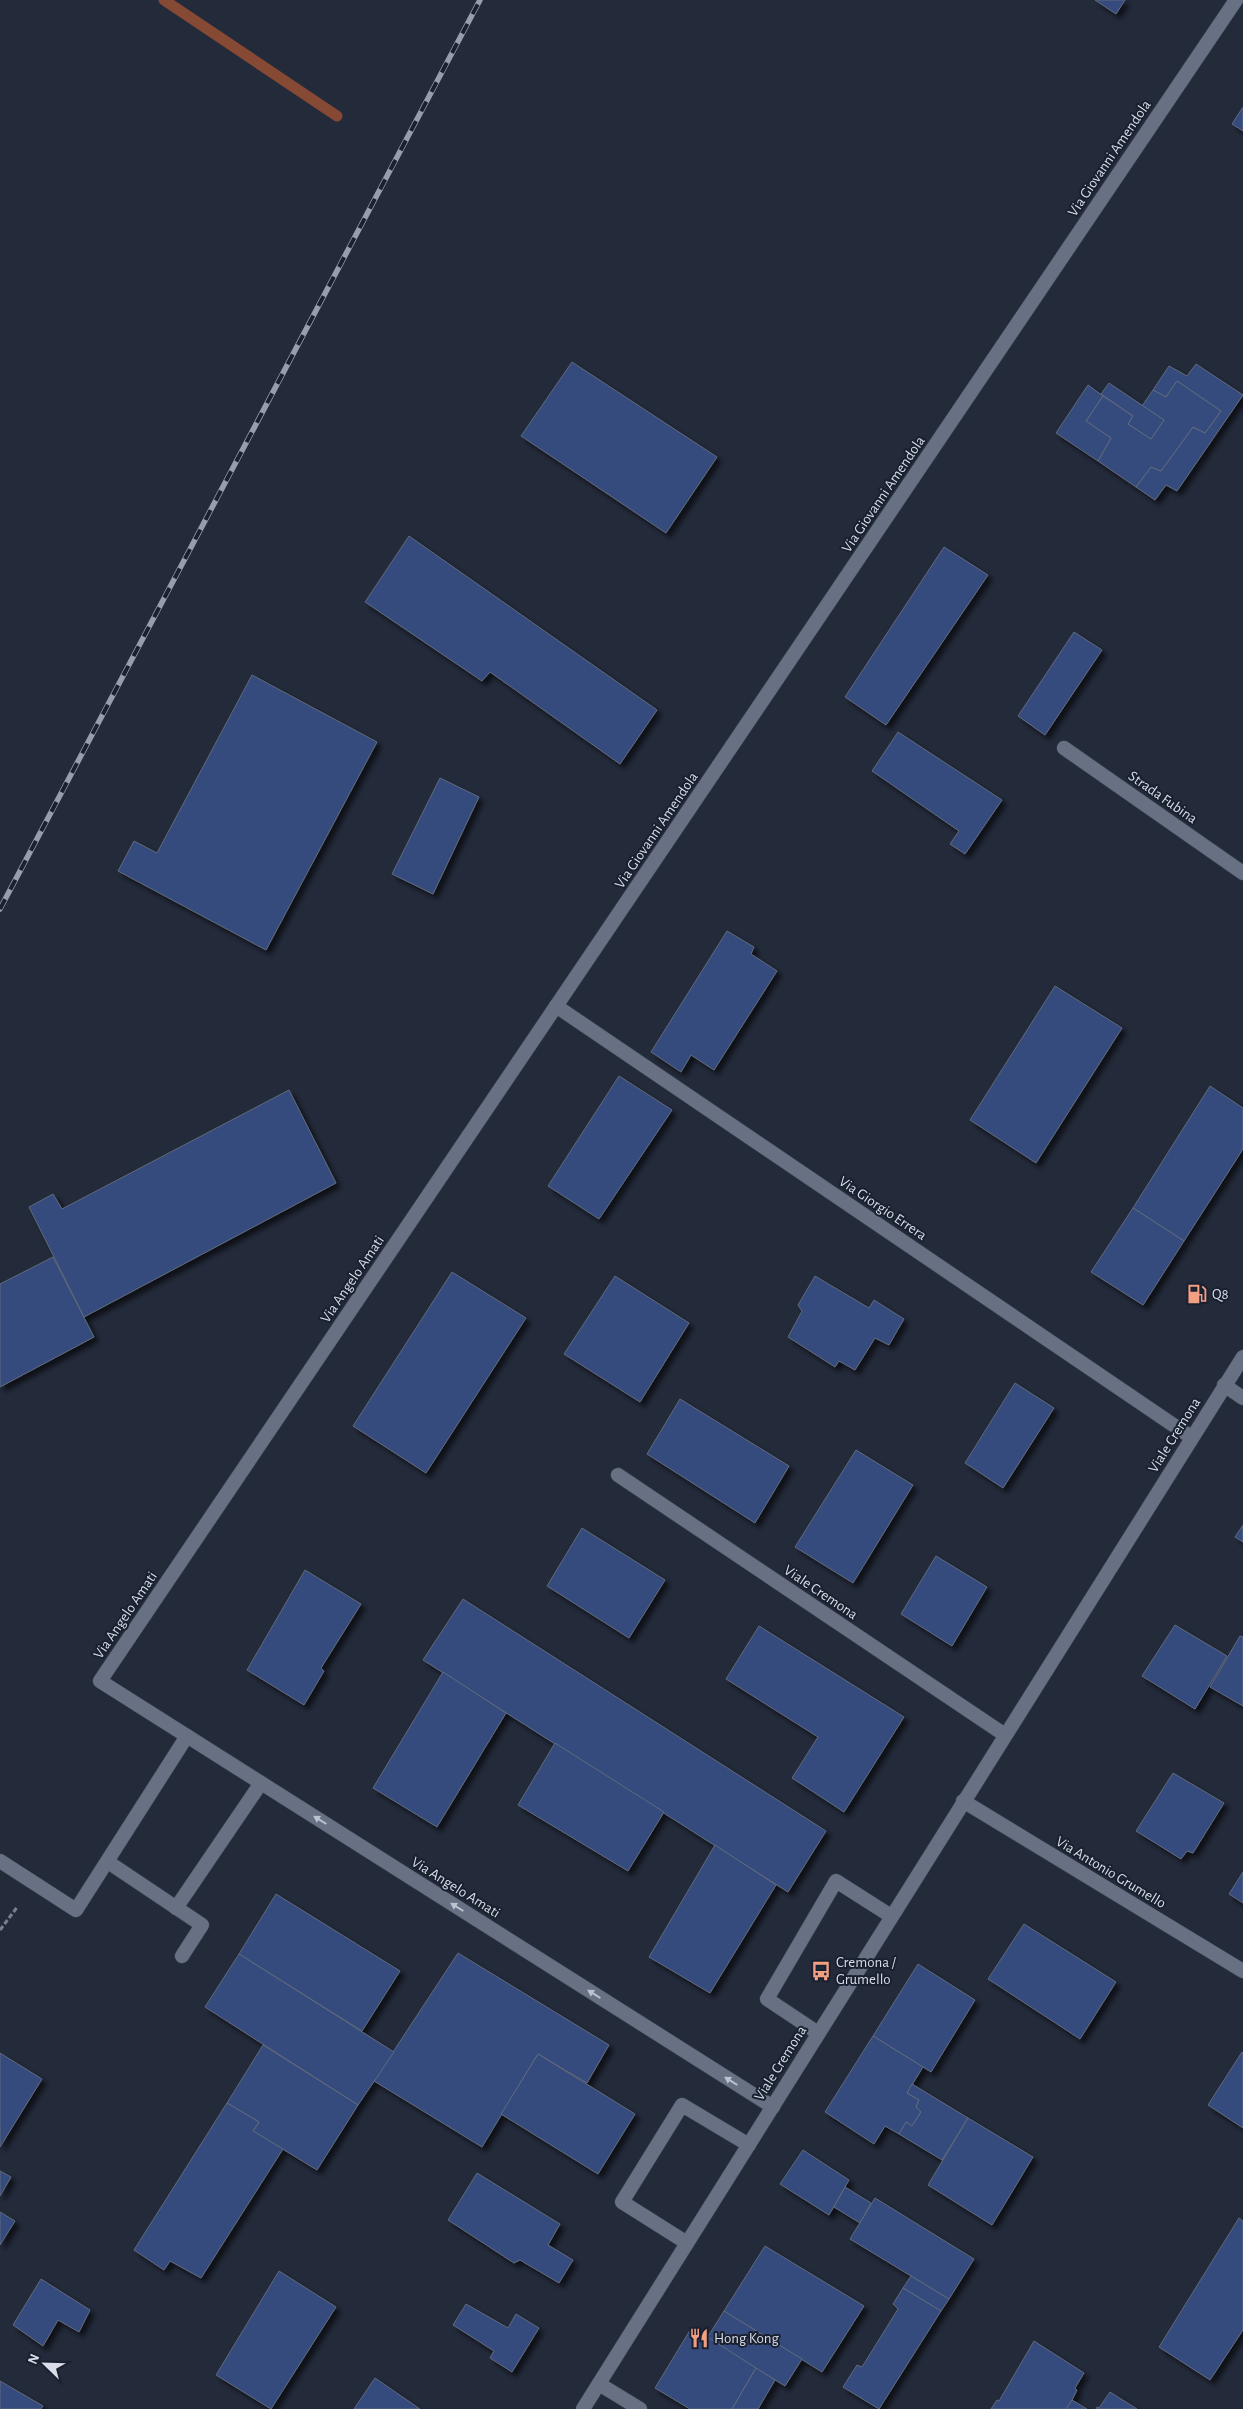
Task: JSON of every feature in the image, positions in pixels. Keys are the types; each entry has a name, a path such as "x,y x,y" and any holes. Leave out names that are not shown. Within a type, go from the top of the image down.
{"street":[{"name":"Via Giovanni Amendola","path":"556,1006 1236,0"},
{"name":"Strada Fubina","path":"1064,748 1243,873"},
{"name":"Via Giorgio Errera","path":"556,1006 1191,1437"},
{"name":"Via Angelo Amati","path":"556,1006 100,1681 773,2107"},
{"name":"Viale Cremona","path":"583,2409 1191,1437 1243,1357"},
{"path":"1224,1385 1243,1398"},
{"name":"Viale Cremona","path":"618,1475 1005,1735"},
{"path":"0,1861 76,1910 187,1736"},
{"path":"176,1908 261,1783"},
{"name":"Via Antonio Grumello","path":"963,1801 1243,1971"},
{"path":"108,1862 202,1925 182,1956"},
{"path":"818,2033 767,1999 836,1881 891,1916"},
{"path":"687,2243 622,2202 682,2105 749,2145"},
{"path":"599,2384 640,2409"}],"building":[{"path":"1095,0 1125,0 1116,14"},
{"path":"1243,107 1243,131 1232,124"},
{"path":"572,362 717,457 666,533 521,436"},
{"path":"1196,364 1243,395 1177,491 1166,485 1155,500 1136,487 1151,467 1161,471 1193,427 1205,433 1221,411 1177,381 1166,397 1153,390 1169,366 1187,376"},
{"path":"1177,381 1221,411 1205,433 1193,427 1161,471 1151,467 1136,487 1098,461 1111,438 1086,421 1103,396 1133,416 1128,424 1151,439 1164,420 1142,406 1153,390 1166,397"},
{"path":"1109,383 1164,420 1151,439 1128,424 1133,416 1101,394"},
{"path":"1088,385 1103,396 1086,421 1111,438 1098,461 1056,433"},
{"path":"409,536 657,710 620,764 490,672 482,681 365,602"},
{"path":"944,547 988,575 886,725 845,697"},
{"path":"1074,632 1102,650 1045,735 1018,716"},
{"path":"252,675 377,742 266,950 118,871 134,841 157,853"},
{"path":"898,732 1002,800 965,854 950,844 959,831 872,771"},
{"path":"440,778 479,797 433,894 392,874"},
{"path":"727,931 754,947 751,954 777,971 714,1070 691,1055 681,1072 651,1052"},
{"path":"1055,986 1122,1028 1036,1163 970,1120"},
{"path":"619,1076 672,1110 599,1219 548,1186"},
{"path":"1210,1086 1243,1108 1243,1149 1184,1241 1133,1208"},
{"path":"289,1090 336,1183 84,1317 29,1207 53,1194 62,1209"},
{"path":"1133,1208 1184,1241 1143,1305 1091,1272"},
{"path":"53,1257 94,1337 0,1387 0,1284"},
{"path":"452,1272 526,1318 426,1473 353,1426"},
{"path":"615,1276 689,1323 640,1402 564,1354"},
{"path":"815,1276 869,1308 874,1300 904,1319 889,1345 875,1338 855,1370 839,1361 835,1367 788,1337 802,1311 798,1305"},
{"path":"1015,1383 1054,1408 1003,1488 965,1463"},
{"path":"680,1399 789,1466 755,1523 647,1454"},
{"path":"856,1450 913,1485 853,1583 795,1547"},
{"path":"1243,1525 1243,1542 1235,1537"},
{"path":"582,1528 665,1580 629,1638 547,1586"},
{"path":"936,1556 987,1587 952,1646 901,1614"},
{"path":"305,1570 361,1604 321,1668 324,1671 304,1705 247,1670"},
{"path":"463,1599 826,1831 788,1892 423,1660"},
{"path":"1175,1625 1227,1656 1195,1709 1142,1676"},
{"path":"759,1626 904,1717 844,1812 792,1778 818,1737 726,1679"},
{"path":"1240,1636 1243,1637 1243,1706 1210,1687"},
{"path":"443,1672 506,1713 437,1827 373,1788"},
{"path":"555,1743 664,1812 628,1871 518,1805"},
{"path":"1173,1773 1224,1803 1193,1853 1187,1851 1181,1859 1136,1831"},
{"path":"715,1845 776,1885 710,1993 649,1957"},
{"path":"1243,1872 1243,1903 1229,1894"},
{"path":"276,1894 400,1971 362,2031 239,1954"},
{"path":"1024,1924 1116,1982 1080,2039 988,1979"},
{"path":"458,1953 609,2045 587,2083 538,2054 482,2147 374,2081"},
{"path":"239,1954 394,2052 358,2105 205,2007"},
{"path":"918,1964 975,2000 931,2072 873,2036"},
{"path":"873,2036 923,2067 907,2093 919,2100 916,2107 921,2112 912,2126 906,2122 899,2134 885,2126 874,2144 825,2112"},
{"path":"263,2045 358,2105 317,2170 253,2131 259,2122 227,2103"},
{"path":"0,2053 42,2079 0,2147"},
{"path":"1243,2053 1243,2128 1208,2105"},
{"path":"538,2054 635,2114 598,2174 501,2114"},
{"path":"912,2084 968,2118 942,2160 899,2134 906,2122 912,2126 921,2112 916,2107 919,2100 907,2093"},
{"path":"227,2103 259,2122 253,2131 283,2149 201,2278 170,2261 164,2270 134,2250"},
{"path":"968,2118 1033,2157 992,2225 928,2185"},
{"path":"803,2150 849,2180 829,2215 780,2184"},
{"path":"0,2171 11,2177 0,2196"},
{"path":"477,2173 560,2224 548,2245 573,2260 559,2283 520,2260 514,2263 448,2220"},
{"path":"845,2187 871,2203 860,2223 834,2207"},
{"path":"875,2198 974,2259 949,2299 850,2239"},
{"path":"0,2212 15,2221 0,2245"},
{"path":"1239,2218 1243,2221 1243,2330 1210,2380 1159,2347"},
{"path":"765,2246 864,2306 822,2372 724,2311"},
{"path":"279,2271 336,2307 271,2409 216,2375"},
{"path":"911,2276 949,2299 941,2311 903,2288"},
{"path":"41,2279 90,2310 79,2332 58,2320 43,2346 13,2325"},
{"path":"903,2288 941,2311 879,2409 843,2387 857,2365 862,2367 898,2309 893,2304"},
{"path":"466,2304 508,2328 516,2314 539,2328 512,2372 490,2358 494,2351 453,2325"},
{"path":"724,2311 802,2359 785,2386 707,2338"},
{"path":"692,2327 756,2368 732,2409 690,2409 655,2388"},
{"path":"1034,2341 1084,2373 1075,2388 1077,2390 1072,2400 1066,2409 991,2409 997,2400 999,2401"},
{"path":"756,2368 775,2380 758,2409 732,2409"},
{"path":"375,2378 420,2409 354,2409"},
{"path":"0,2381 43,2406 41,2409 0,2409"},
{"path":"1110,2392 1137,2409 1096,2409 1097,2407 1099,2408"},
{"path":"1072,2400 1087,2409 1066,2409"}],"waterway":[{"path":"164,0 337,116"}],"railway":[{"path":"0,909 480,0"}],"place":[{"name":"Q8","path":"1197,1294"},
{"name":"Cremona / Grumello","path":"821,1971"},
{"name":"Hong Kong","path":"699,2338"}]}
